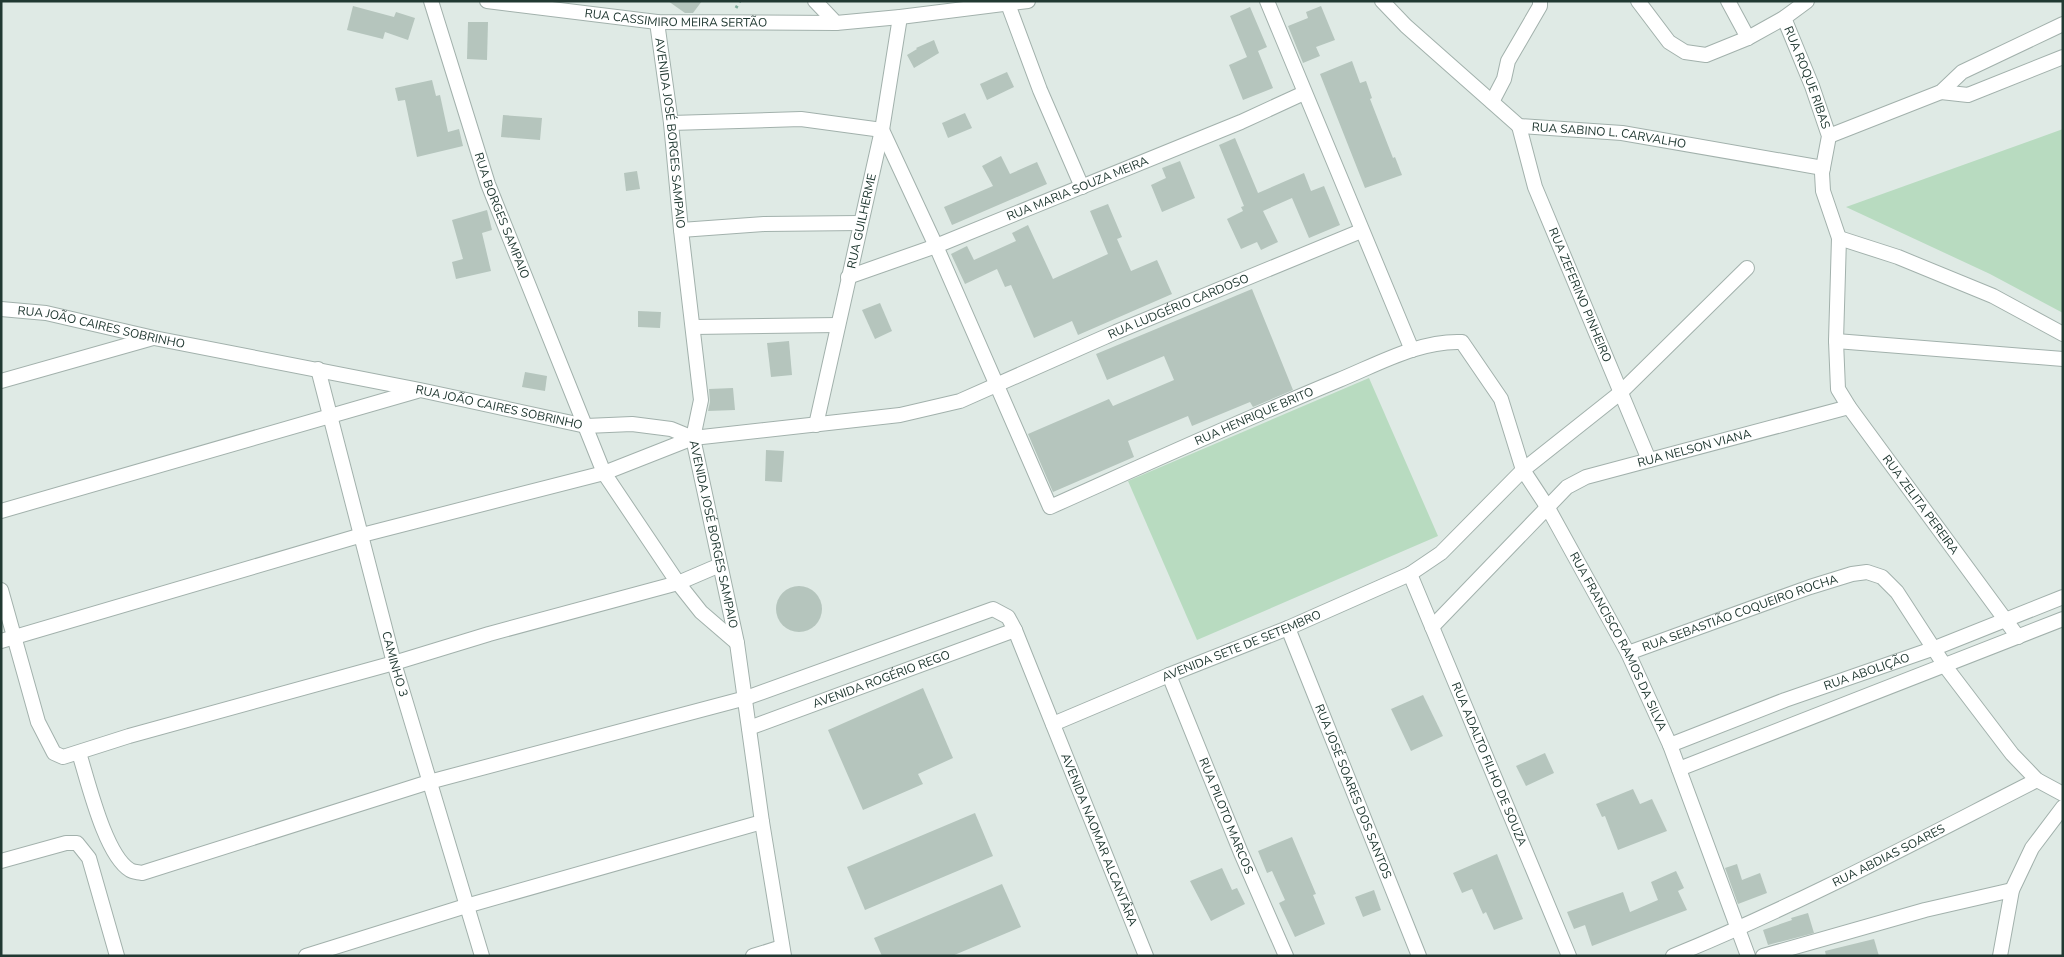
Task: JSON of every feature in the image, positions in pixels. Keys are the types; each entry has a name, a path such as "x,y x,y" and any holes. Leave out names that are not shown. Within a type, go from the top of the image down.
{"street":[{"name":"RUA BORGES SAMPAIO","path":"431,1 488,184 604,473 678,583 701,612 736,643"},
{"name":"RUA CASSIMIRO MEIRA SERTÃO","path":"487,1 657,22 836,22 900,17 1028,1"},
{"path":"815,1 836,22"},
{"path":"1266,1 1412,350"},
{"name":"RUA SABINO L. CARVALHO","path":"1382,1 1406,26 1519,126 1622,133 1822,168"},
{"path":"1492,102 1504,79 1508,61 1540,6 1540,1"},
{"path":"1638,1 1669,42 1685,52 1706,55 1748,38 1784,18 1807,1"},
{"path":"1728,1 1748,38"},
{"path":"1008,4 1040,90 1082,187"},
{"name":"RUA GUILHERME","path":"816,425 882,130 900,17"},
{"name":"RUA ROQUE RIBAS","path":"1784,18 1812,86 1829,136 1822,168 1823,190 1839,238"},
{"name":"AVENIDA JOSÉ BORGES SAMPAIO","path":"657,22 671,124 681,230 701,400 693,438 746,698 762,822 783,952"},
{"path":"1829,136 1941,92 1962,72 2063,24"},
{"path":"1941,92 1968,95 2063,57"},
{"name":"RUA MARIA SOUZA MEIRA","path":"848,277 936,246 1241,122 1304,93"},
{"path":"671,124 801,119 882,130 936,246 996,385"},
{"name":"RUA ZEFERINO PINHEIRO","path":"1519,126 1536,187 1649,460"},
{"path":"681,230 764,224 860,223"},
{"name":"RUA LUDGÉRIO CARDOSO","path":"996,385 1116,332 1361,231"},
{"path":"2063,334 1993,296 1898,257 1839,238 1836,341 2063,359"},
{"name":"AVENIDA SETE DE SETEMBRO","path":"1053,724 1288,628 1410,574 1441,553 1523,470 1620,392 1747,268"},
{"name":"RUA JOÃO CAIRES SOBRINHO","path":"1,309 46,313 154,338 318,369 586,426 632,424 671,429 693,438 900,415 960,401 996,385"},
{"path":"693,327 838,326"},
{"path":"1,381 154,338"},
{"name":"RUA ZELITA PEREIRA","path":"1836,341 1838,390 2018,637"},
{"name":"RUA HENRIQUE BRITO","path":"996,385 1050,507 1303,395 1412,350 1446,342 1462,342"},
{"name":"RUA FRANCISCO RAMOS DA SILVA","path":"1462,342 1501,399 1523,470 1548,508 1628,653 1670,745 1748,956"},
{"name":"CAMINHO 3","path":"318,369 394,663 482,956"},
{"path":"1,511 420,390"},
{"name":"RUA NELSON VIANA","path":"1432,627 1567,487 1586,477 1849,407"},
{"path":"8,639 362,535 604,473 693,438"},
{"path":"1,590 8,639 38,722 46,742 54,753 63,757 129,736 678,583 720,565"},
{"name":"RUA SEBASTIÃO COQUEIRO ROCHA","path":"1628,653 1852,574 1867,572 1882,576 1897,592 1934,648"},
{"name":"RUA ADALTO FILHO DE SOUZA","path":"1410,574 1569,956"},
{"name":"RUA ABOLIÇÃO","path":"1670,745 1785,700 1934,648 2063,597"},
{"path":"79,753 106,837 120,860 131,871 142,873 430,782 746,698 993,609 1008,617 1016,630 1053,724"},
{"name":"RUA ABOLIÇÃO","path":"1679,769 2063,619"},
{"name":"RUA JOSÉ SOARES DOS SANTOS","path":"1288,628 1419,956"},
{"name":"AVENIDA ROGÉRIO REGO","path":"749,728 1016,630"},
{"path":"1934,648 1945,666 2012,754 2037,780 2063,794"},
{"name":"RUA PILOTO MARCOS","path":"1169,675 1241,853 1286,956"},
{"name":"AVENIDA NAOMAR ALCANTÂRA","path":"1053,724 1146,956"},
{"name":"RUA ABDIAS SOARES","path":"1673,956 1738,930 2037,780"},
{"path":"2000,956 2012,890 2032,848 2063,807"},
{"path":"306,956 466,906 762,822"},
{"path":"1,862 66,843 77,843 89,858 116,956"},
{"path":"1763,956 1925,910 2012,890"},
{"path":"753,956 783,952"}],"green space":[{"path":"2063,129 2063,313 1990,274 1846,207"},
{"path":"1369,378 1438,536 1197,640 1128,481"}],"building":[{"path":"668,1 702,1 693,13 685,13"},
{"path":"353,6 394,17 396,12 415,18 408,40 385,32 383,39 347,30"},
{"path":"1321,6 1335,40 1316,47 1320,56 1303,63 1288,26 1308,18 1306,12"},
{"path":"1250,7 1267,47 1258,51 1273,88 1243,100 1229,65 1247,57 1230,16"},
{"path":"468,22 488,22 487,60 467,59"},
{"path":"934,40 939,53 914,68 907,55 916,48"},
{"path":"1352,61 1360,83 1366,81 1372,98 1370,99 1393,158 1395,157 1402,175 1365,188 1320,74"},
{"path":"1007,72 1014,87 987,100 980,84"},
{"path":"432,80 436,96 440,95 448,132 459,129 463,146 417,157 405,100 398,101 395,88"},
{"path":"965,113 972,128 948,138 942,123"},
{"path":"503,115 542,118 540,140 501,137"},
{"path":"1235,138 1258,193 1304,173 1311,191 1324,186 1340,225 1309,238 1292,198 1263,211 1278,242 1261,250 1257,242 1241,249 1227,219 1243,211 1241,207 1244,206 1219,145"},
{"path":"1001,156 1010,174 1037,162 1047,184 952,225 944,207 993,186 982,166"},
{"path":"1180,161 1195,198 1162,212 1151,185 1166,178 1162,168"},
{"path":"637,171 640,189 626,191 624,173"},
{"path":"1108,204 1122,237 1117,239 1131,271 1157,260 1172,294 1078,335 1072,321 1034,338 1011,285 1005,287 997,269 965,284 951,254 967,246 974,260 1016,241 1012,233 1028,225 1053,279 1108,254 1090,211"},
{"path":"487,210 492,230 482,233 491,271 456,279 452,262 463,259 452,220"},
{"path":"1252,289 1293,390 1253,407 1250,402 1192,426 1188,416 1128,441 1134,457 1053,492 1028,434 1109,399 1113,406 1174,380 1164,356 1107,380 1096,354"},
{"path":"880,303 892,331 875,339 862,310"},
{"path":"638,311 661,312 660,328 638,327"},
{"path":"789,341 792,375 771,377 767,343"},
{"path":"525,372 547,376 545,391 522,387"},
{"path":"733,388 735,410 708,411 710,402 709,389"},
{"path":"766,450 784,451 782,482 765,481"},
{"path":"794,586 804,586 816,592 821,600 821,618 816,626 808,631 794,632 786,629 779,622 776,614 776,604 779,596 786,589"},
{"path":"923,688 953,758 918,774 923,784 863,810 828,730"},
{"path":"1423,695 1443,736 1411,751 1391,709"},
{"path":"1545,753 1554,773 1526,786 1516,766"},
{"path":"1633,789 1640,804 1652,799 1667,831 1618,850 1605,816 1602,817 1596,804"},
{"path":"975,813 993,856 865,910 847,867"},
{"path":"1292,837 1316,894 1313,895 1325,924 1295,937 1279,903 1285,900 1272,871 1267,873 1258,851"},
{"path":"1497,854 1523,919 1494,930 1486,912 1483,914 1472,889 1462,893 1453,873"},
{"path":"1737,864 1742,880 1760,873 1767,893 1738,904 1725,868"},
{"path":"1222,868 1232,890 1237,888 1245,904 1211,921 1190,881"},
{"path":"1676,871 1684,888 1678,891 1687,910 1592,946 1585,925 1574,929 1567,912 1623,892 1630,912 1658,900 1651,882"},
{"path":"1002,884 1021,927 952,956 882,956 874,938"},
{"path":"1374,890 1381,910 1363,917 1355,897"},
{"path":"1808,913 1814,933 1768,945 1763,930"},
{"path":"1874,939 1879,956 1826,956 1825,951"}]}
